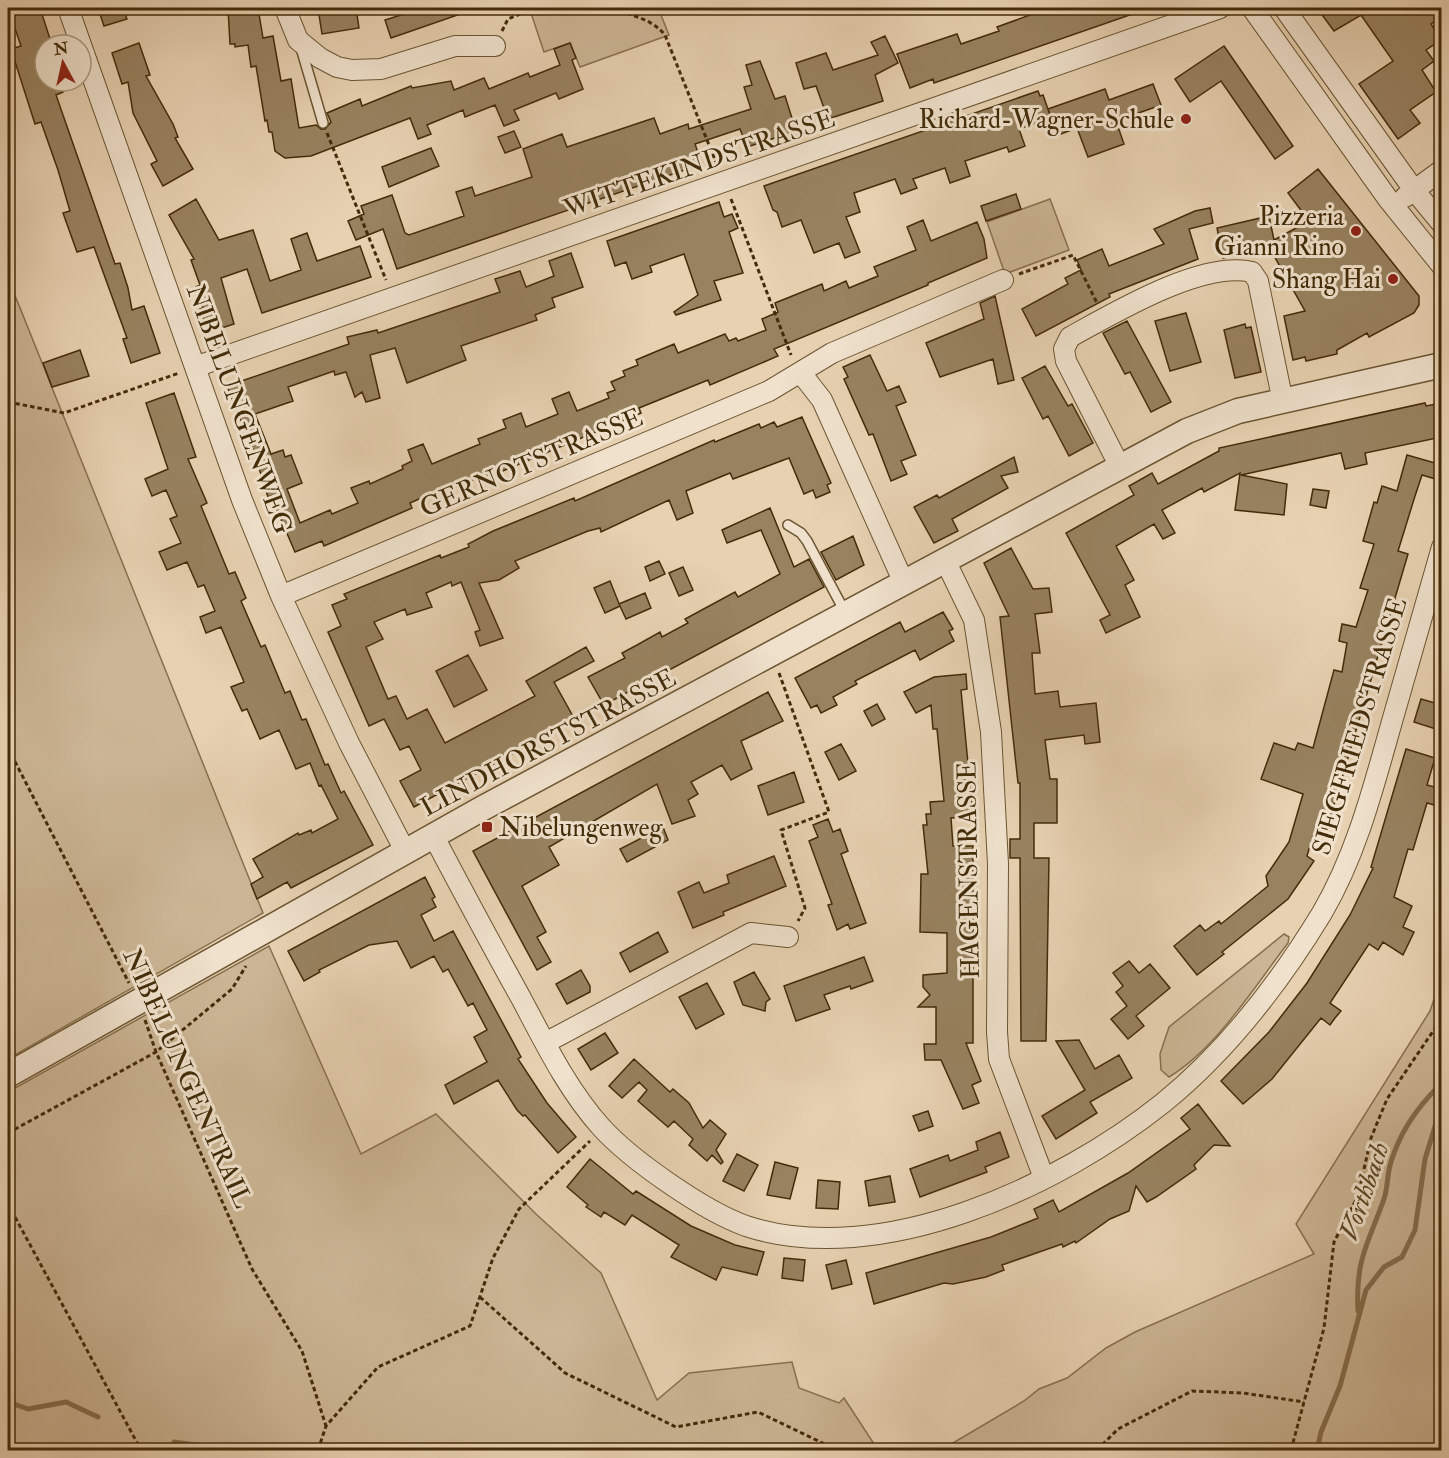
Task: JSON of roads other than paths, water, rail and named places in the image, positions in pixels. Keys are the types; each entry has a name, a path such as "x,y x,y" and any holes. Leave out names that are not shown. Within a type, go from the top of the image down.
{"street":[{"name":"NIBELUNGENWEG","path":"68,8 242,500 281,596 348,743 405,851"},
{"path":"285,8 298,40 320,58 337,67 352,70 381,69 454,46 495,46"},
{"name":"WITTEKINDSTRASSE","path":"195,367 1220,8"},
{"path":"1252,8 1394,206 1442,266"},
{"path":"1284,8 1414,190 1442,224"},
{"path":"1394,206 1442,170"},
{"path":"1119,467 1066,361 1064,349 1070,338 1169,287 1198,277 1241,269 1252,272 1258,281 1283,402"},
{"name":"GERNOTSTRASSE","path":"281,596 769,391 832,352 1003,280"},
{"name":"LINDHORSTSTRASSE","path":"8,1075 433,835 1119,467 1211,420 1442,365"},
{"path":"801,373 822,400 904,583"},
{"name":"SIEGFRIEDSTRASSE","path":"433,835 570,1087 602,1129 640,1162 683,1193 744,1225 782,1234 874,1236 920,1228 990,1203 1044,1178 1116,1137 1164,1102 1223,1047 1269,990 1322,912 1355,841 1442,547"},
{"name":"HAGENSTRASSE","path":"945,560 974,620 991,732 998,841 999,1059 1044,1178"},
{"path":"545,1043 751,933 788,937"}],"lane":[{"path":"298,40 323,123"},
{"path":"788,525 801,533 807,541 846,615"}],"waterway":[{"name":"Vorthbach","path":"1317,1450 1321,1432 1340,1386 1366,1290 1384,1267 1402,1257 1415,1230 1425,1159 1437,1120 1438,1088 1442,1073"},
{"name":"Vorthbach","path":"1358,1311 1361,1265 1384,1199 1395,1151 1410,1122 1437,1088"},
{"path":"8,1402 28,1409 66,1402 98,1417"},
{"path":"174,1442 231,1450"}],"place":[{"name":"Richard-Wagner-Schule","path":"1186,119"},
{"name":"Pizzeria Gianni Rino","path":"1356,231"},
{"name":"Shang Hai","path":"1393,279"},
{"name":"Nibelungenweg","path":"487,827"}]}
